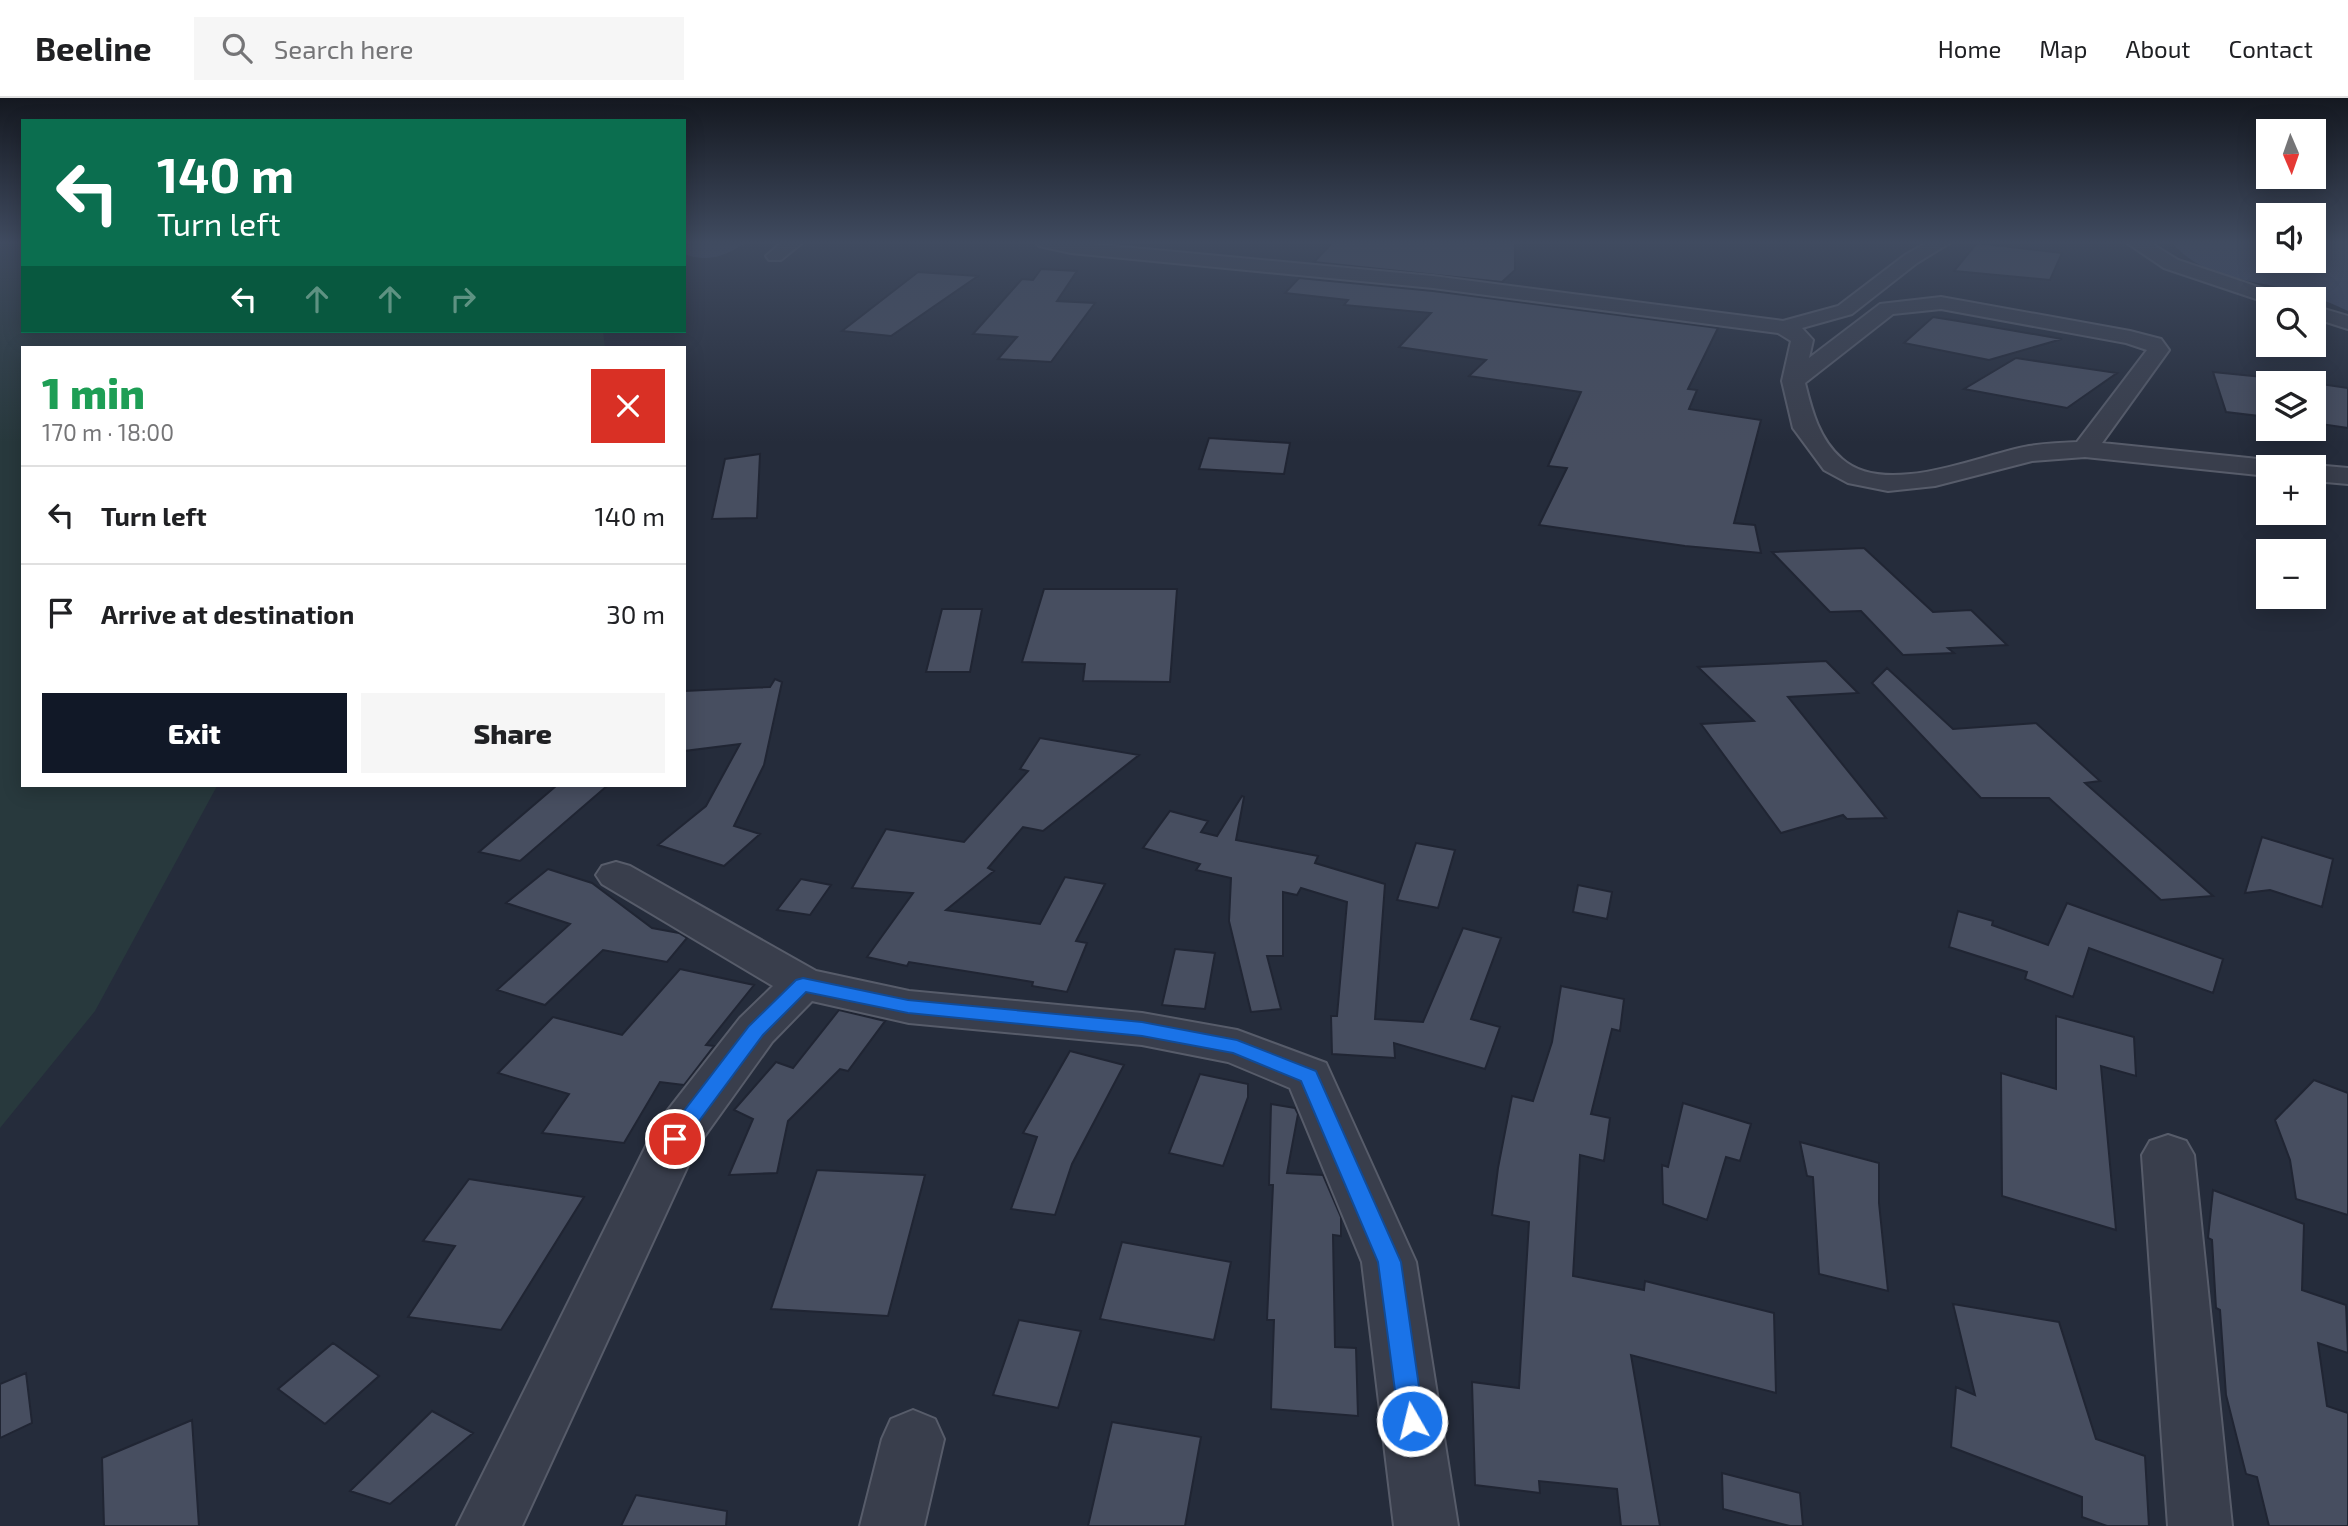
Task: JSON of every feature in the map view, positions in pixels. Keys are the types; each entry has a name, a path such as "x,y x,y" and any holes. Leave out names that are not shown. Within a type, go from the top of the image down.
{"street":[{"path":"1640,309 1783,327 1796,333 1802,340 1793,381 1805,428 1833,465 1857,477 1888,483 1935,478 2031,453 2085,449 2256,467"},
{"path":"1783,327 1847,309"},
{"path":"1793,381 1886,309"},
{"path":"1972,309 2130,337 2153,344 2158,351 2085,449"},
{"path":"2326,316 2348,323"},
{"path":"2326,474 2348,476"},
{"path":"616,875 803,984 908,1007 1142,1029 1237,1047 1309,1076 1390,1262 1426,1526"},
{"path":"489,1526 675,1139 756,1030 803,984"},
{"path":"2168,1154 2200,1526"},
{"path":"892,1526 912,1439"}],"shaded area":[{"path":"0,309 21,309 21,333 603,333 605,346 21,346 21,787 216,787 95,1011 0,1128"}],"building":[{"path":"871,309 931,309 891,336 842,331"},
{"path":"996,309 1091,309 1051,362 998,359 1017,337 973,334"},
{"path":"1384,309 1569,309 1718,328 1688,389 1697,390 1689,409 1761,420 1734,523 1755,525 1761,553 1685,546 1539,525 1567,468 1548,466 1581,392 1469,376 1486,360 1399,347 1431,313"},
{"path":"1933,317 2062,339 1989,360 1904,343"},
{"path":"2016,358 2117,373 2067,408 1964,389"},
{"path":"2213,372 2256,377 2256,416 2226,412"},
{"path":"2326,385 2348,388 2348,428 2326,425"},
{"path":"1209,438 1290,443 1284,474 1199,469"},
{"path":"760,454 757,518 712,519 725,459"},
{"path":"1864,548 1933,612 1971,610 2007,645 1948,648 1954,653 1903,655 1861,611 1830,612 1772,552"},
{"path":"1044,589 1177,589 1170,682 1083,681 1085,664 1022,662"},
{"path":"942,609 982,609 970,672 926,672"},
{"path":"1826,661 1858,693 1788,697 1886,818 1847,819 1843,815 1781,833 1701,724 1754,721 1698,667"},
{"path":"1887,668 1953,729 2036,723 2100,781 2085,783 2213,896 2161,900 2049,798 1981,798 1872,683"},
{"path":"775,679 782,682 764,765 734,826 760,834 724,866 658,845 706,806 740,744 686,751 686,691 770,687"},
{"path":"1040,738 1139,755 1043,831 1023,827 988,868 994,871 946,910 1040,924 1065,877 1105,884 1076,941 1087,943 1067,992 1032,986 1033,982 909,962 907,966 867,957 913,893 852,888 886,829 964,842 1028,771 1020,769"},
{"path":"555,787 606,787 520,861 479,852"},
{"path":"1242,796 1244,797 1236,840 1318,856 1315,863 1385,884 1375,1019 1423,1022 1463,928 1501,938 1471,1019 1500,1027 1485,1069 1394,1043 1395,1058 1332,1054 1331,1016 1337,1016 1347,902 1301,888 1297,895 1283,892 1283,956 1267,956 1281,1009 1251,1012 1229,921 1231,878 1196,870 1200,864 1143,848 1170,811 1208,821 1201,832 1217,836"},
{"path":"2262,837 2333,859 2322,907 2270,890 2245,893"},
{"path":"1416,843 1455,850 1438,908 1397,900"},
{"path":"548,869 592,883 652,928 679,933 687,938 667,962 603,950 545,1005 497,990 570,924 506,903"},
{"path":"801,879 831,885 810,915 777,910"},
{"path":"1578,885 1612,892 1607,919 1573,912"},
{"path":"2067,903 2223,959 2213,993 2089,948 2073,997 2025,979 2027,972 1949,947 1958,911 1993,921 1992,925 2048,945"},
{"path":"1175,949 1215,953 1205,1009 1162,1005"},
{"path":"680,969 754,985 706,1045 714,1046 684,1085 660,1082 624,1143 542,1133 569,1094 498,1073 553,1017 622,1035"},
{"path":"1561,986 1624,999 1620,1031 1612,1029 1591,1114 1610,1118 1604,1161 1580,1155 1573,1276 1644,1290 1645,1281 1774,1313 1776,1393 1631,1355 1660,1526 1621,1526 1617,1489 1539,1481 1540,1493 1475,1485 1472,1382 1519,1388 1529,1222 1492,1215 1498,1168 1512,1096 1533,1101 1552,1042"},
{"path":"839,1010 885,1021 848,1071 840,1069 788,1121 777,1173 729,1175 753,1119 734,1110 776,1062 793,1068"},
{"path":"2056,1016 2134,1037 2136,1076 2101,1066 2116,1230 2002,1196 2001,1073 2056,1089"},
{"path":"1070,1051 1124,1065 1072,1164 1055,1215 1011,1209 1037,1137 1023,1133"},
{"path":"1200,1074 1248,1084 1248,1097 1223,1166 1169,1153"},
{"path":"2314,1080 2348,1093 2348,1215 2296,1199 2290,1160 2275,1120"},
{"path":"1683,1103 1751,1124 1740,1161 1726,1157 1707,1220 1663,1204 1662,1165 1668,1167"},
{"path":"1271,1104 1295,1108 1298,1114 1287,1173 1323,1175 1341,1217 1341,1236 1333,1235 1335,1347 1356,1348 1358,1416 1271,1409 1274,1320 1267,1320 1273,1185 1269,1185"},
{"path":"1800,1142 1879,1163 1879,1203 1888,1291 1819,1274 1813,1177 1807,1176"},
{"path":"817,1170 925,1175 888,1316 771,1309"},
{"path":"469,1179 584,1197 501,1330 408,1317 455,1246 423,1241"},
{"path":"2213,1190 2304,1224 2302,1290 2346,1305 2348,1353 2318,1343 2327,1406 2348,1413 2348,1526 2269,1526 2257,1477 2246,1474 2226,1395 2220,1310 2216,1308 2212,1240 2208,1238"},
{"path":"1122,1242 1231,1262 1214,1340 1100,1319"},
{"path":"1953,1304 2059,1322 2096,1439 2145,1456 2149,1526 2107,1526 2082,1517 2082,1497 1951,1447 1956,1387 1975,1395"},
{"path":"1019,1320 1081,1331 1058,1408 993,1395"},
{"path":"333,1343 379,1376 325,1424 278,1389"},
{"path":"26,1373 32,1423 0,1438 0,1384"},
{"path":"432,1411 473,1433 390,1504 350,1491"},
{"path":"192,1420 199,1526 104,1526 102,1458"},
{"path":"1112,1422 1201,1437 1185,1526 1088,1526"},
{"path":"1722,1473 1800,1493 1803,1526 1790,1526 1723,1509"},
{"path":"636,1495 727,1511 726,1526 621,1526"}],"route":[{"path":"675,1139 756,1030 803,984 908,1007 1142,1029 1237,1047 1309,1076 1390,1262 1412,1421"}]}
